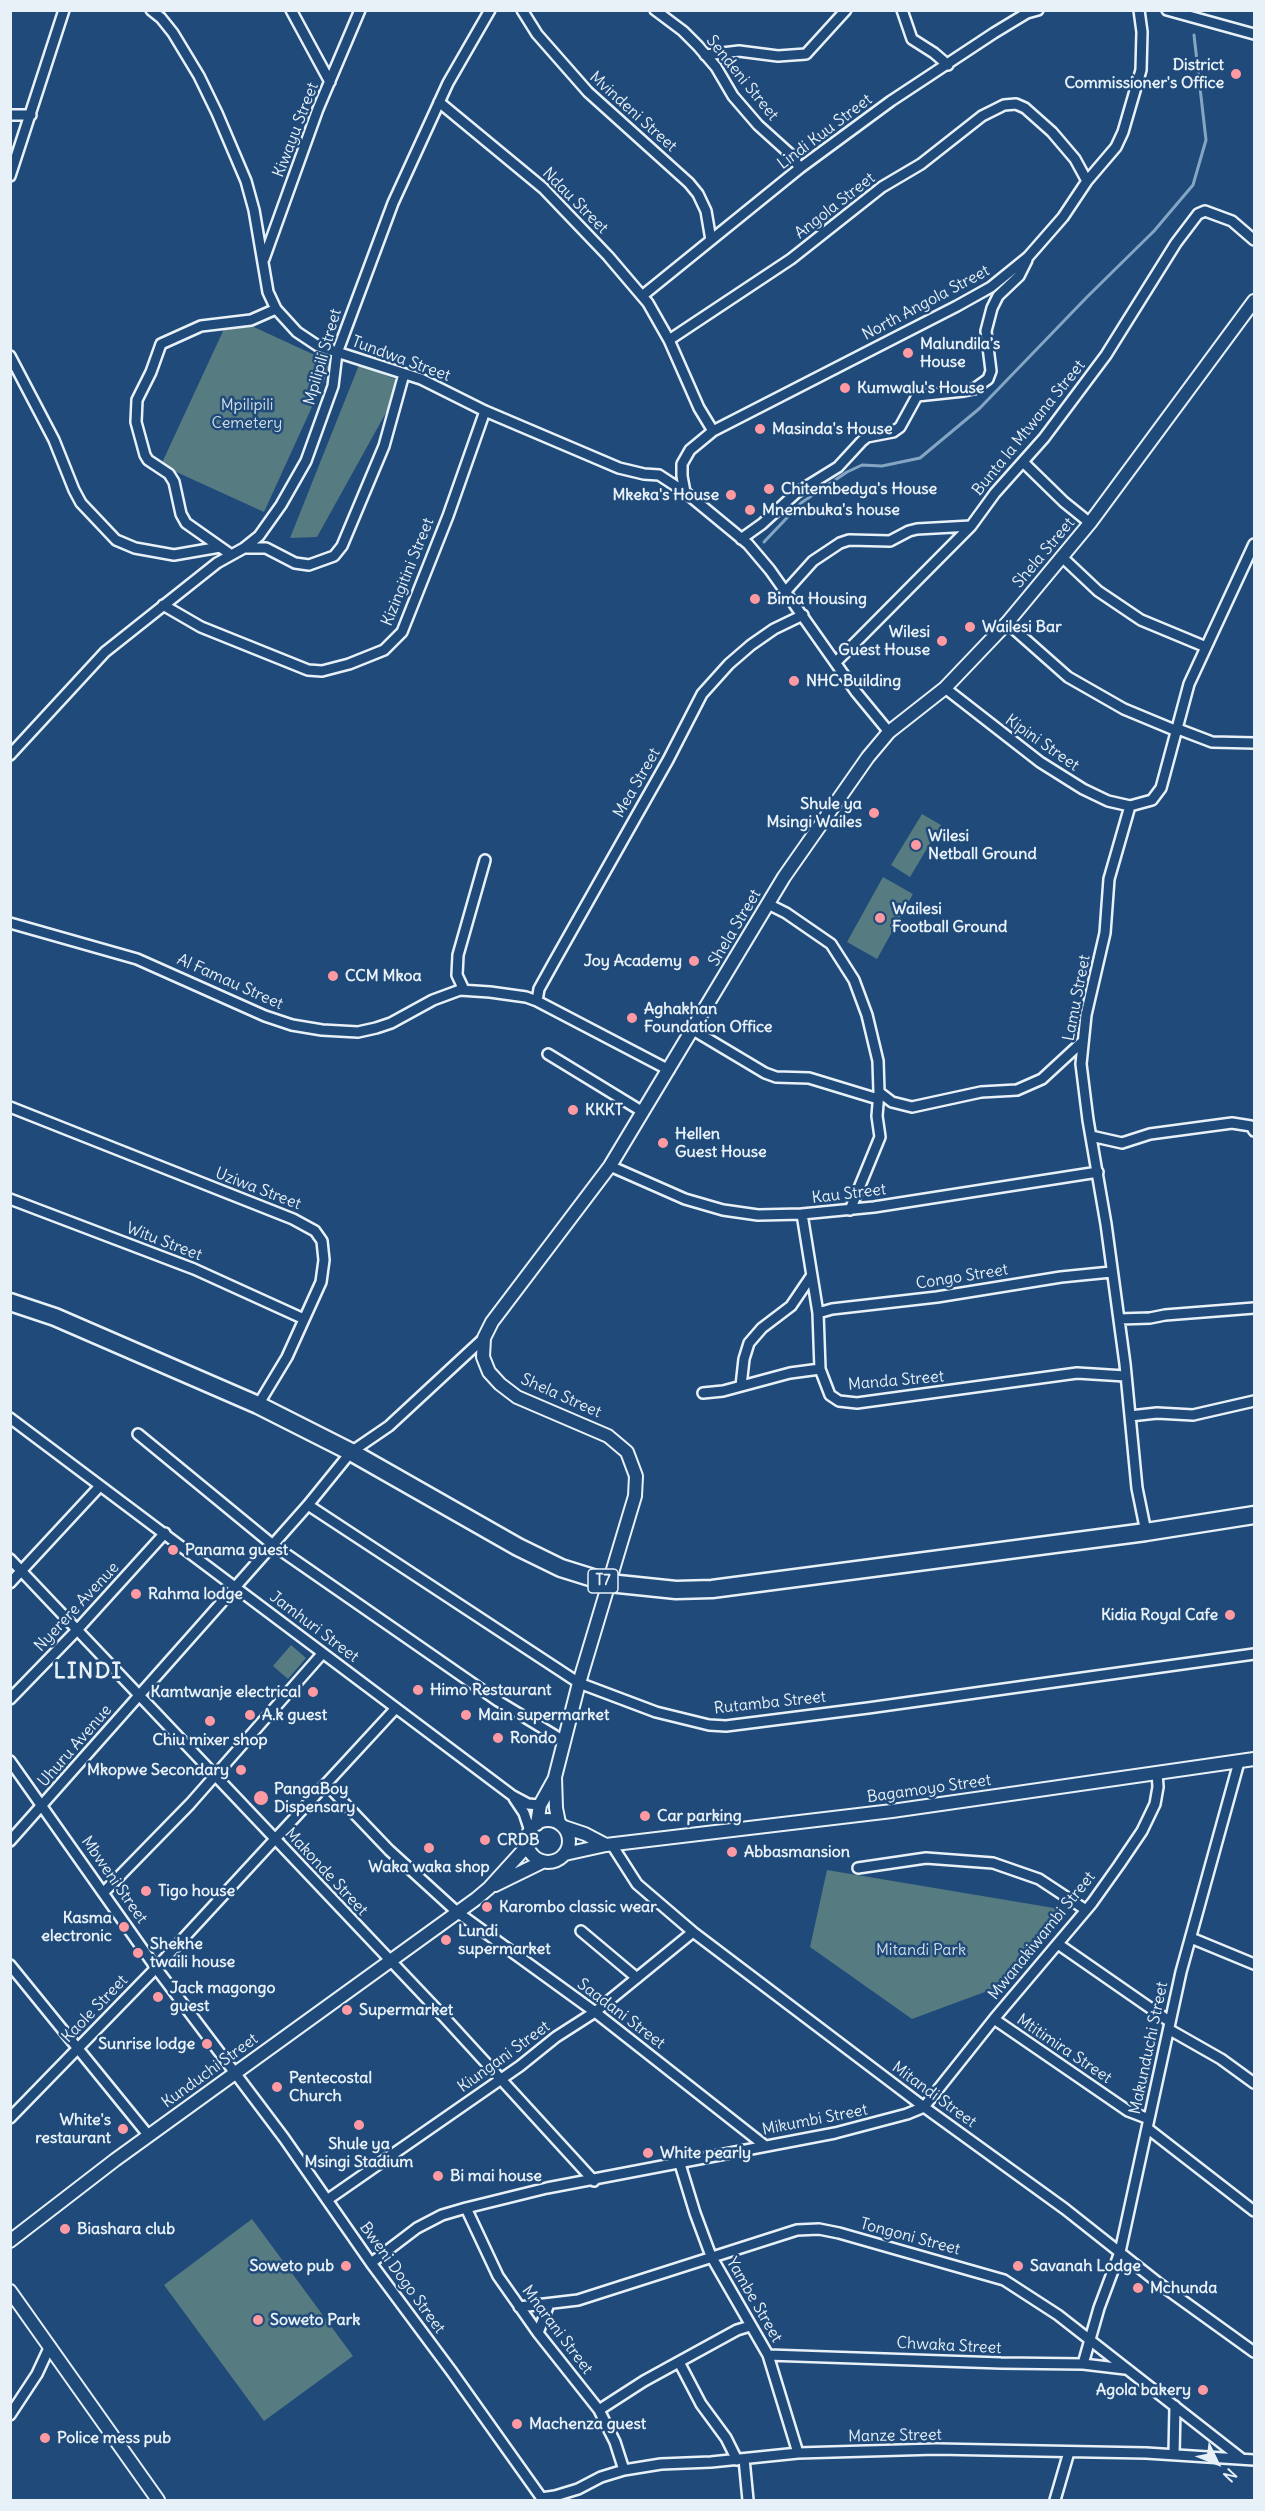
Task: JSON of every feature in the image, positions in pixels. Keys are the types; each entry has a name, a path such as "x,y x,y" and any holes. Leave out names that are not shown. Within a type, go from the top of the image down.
{"highway":[{"name":"T7","path":"10,1302 55,1317 258,1405 351,1452 518,1547 561,1568 609,1583 676,1590 712,1588 1146,1532 1254,1515"}],"main road":[{"name":"Shela Street","path":"555,1777 579,1683 635,1496 636,1476 632,1460 622,1448 597,1429 517,1397 500,1384 489,1372 483,1357 484,1338 492,1322 610,1166 768,904 828,814 889,732 945,688 1007,623 1062,557 1090,523 1254,301"},
{"name":"Bagamoyo Street","path":"565,1854 609,1845 892,1811 1254,1759"},
{"path":"489,1888 528,1845 540,1805 555,1777"},
{"path":"489,1888 542,1862 555,1862 565,1854 569,1843 556,1808 555,1777"},
{"path":"534,1827 550,1821 609,1845"},
{"path":"528,1845 532,1856 542,1862"},
{"name":"Kunduchi Street","path":"10,2241 149,2136 489,1888"},
{"path":"10,2291 158,2500"}],"street":[{"path":"10,176 64,10"},
{"name":"Tundwa Street","path":"151,10 161,14 173,33 199,76 229,139 246,181 264,261 268,292 276,309 297,332 307,340 337,353 404,374 447,391 485,411 619,468 659,475 685,492 744,542 786,591 856,692 889,732"},
{"path":"291,10 330,82"},
{"name":"Kiwayu Street","path":"264,261 303,150 360,10"},
{"name":"Mpilipili Street","path":"10,755 105,652 230,554 244,548 267,526 306,461 333,386 337,353 393,203 439,102 490,10"},
{"name":"Mvindeni Street","path":"522,10 537,34 588,92 694,188 706,211 711,240"},
{"path":"705,55 739,51 778,56 806,54 846,10"},
{"path":"902,10 912,39 948,65"},
{"name":"Lindi Kuu Street","path":"642,296 670,276 800,168 891,101 994,33 1038,10"},
{"name":"North Angola Street","path":"685,492 682,464 690,450 713,431 957,306 991,287 1028,257 1063,217 1087,181 1116,147 1123,132 1140,69 1142,32 1139,10"},
{"path":"1167,10 1254,34"},
{"name":"Sendeni Street","path":"656,11 683,31 716,67 733,96 758,125 789,153 800,168"},
{"name":"Ndau Street","path":"439,102 543,188 608,256 642,296 656,315 669,340"},
{"name":"Angola Street","path":"669,340 791,259 882,187 921,164 982,116 1004,105 1016,104 1025,108 1052,132 1074,159 1087,181"},
{"path":"10,115 31,115"},
{"name":"Bunta la Mtwana Street","path":"836,662 971,525 1023,462 1102,360 1176,243 1198,214 1205,211 1232,221 1254,240"},
{"path":"744,542 796,493 838,466 867,437 893,432 900,427 916,396 964,391 988,379 991,371 986,331 992,308 998,296 1019,276 1028,257"},
{"path":"230,554 186,523 181,514 174,482 169,474 148,460 145,455 136,422 136,400 151,372 161,344 201,326 251,320 276,309"},
{"path":"669,340 699,408 713,431"},
{"path":"10,356 54,441 81,503 116,540 135,548 174,555 220,547"},
{"path":"244,548 266,548 295,563 309,565 334,556 342,546 384,446 404,374"},
{"name":"Kizingitini Street","path":"163,605 201,627 308,670 322,671 349,664 384,650 395,641 407,621 448,516 485,411"},
{"path":"1023,462 1064,502 1090,523"},
{"path":"786,591 813,561 840,543 856,540 890,541 917,529 971,525"},
{"path":"1130,806 1152,800 1158,795 1189,684 1254,544"},
{"path":"1062,557 1098,591 1141,620 1206,647"},
{"name":"Mea Street","path":"537,1000 542,983 668,760 702,694 729,664 751,645 774,629 802,615"},
{"path":"1007,623 1068,677 1124,709 1212,742 1254,743"},
{"name":"Kipini Street","path":"945,688 1040,762 1092,794 1130,806"},
{"name":"Lamu Street","path":"1130,806 1109,879 1106,933 1081,1043 1082,1075 1119,1319 1137,1488 1146,1532"},
{"path":"464,990 457,975 458,955 485,860"},
{"path":"768,904 786,913 831,944 854,980 867,1015 878,1061 879,1142 850,1210"},
{"name":"Al Famau Street","path":"10,923 137,958 265,1016 292,1025 322,1030 364,1031 391,1023 433,1000 464,990 537,1000 669,1070"},
{"path":"693,1030 765,1073 776,1077 808,1078 912,1107 974,1094 1017,1090 1042,1079 1081,1043"},
{"path":"548,1054 643,1112"},
{"name":"Uziwa Street","path":"10,1107 293,1219 315,1231 322,1241 324,1260 321,1282 287,1357 258,1405"},
{"path":"1091,1136 1122,1143 1150,1134 1232,1123 1251,1126 1254,1131"},
{"name":"Kau Street","path":"610,1166 685,1199 723,1210 758,1215 850,1210 1098,1172"},
{"name":"Witu Street","path":"10,1199 194,1269 304,1319"},
{"name":"Manda Street","path":"802,1214 818,1313 817,1350 820,1369 830,1395 839,1401 857,1403 1077,1373 1125,1376"},
{"name":"Congo Street","path":"818,1313 832,1309 937,1297 1060,1277 1111,1272"},
{"path":"741,1386 744,1359 749,1343 762,1328 791,1306 812,1275"},
{"path":"1119,1319 1254,1308"},
{"name":"Uhuru Avenue","path":"10,1841 273,1545 351,1452 396,1420 484,1338"},
{"path":"703,1393 714,1393 790,1372 820,1369"},
{"path":"1130,1416 1157,1413 1193,1415 1254,1401"},
{"name":"Jamhuri Street","path":"10,1419 236,1586 322,1654 513,1796"},
{"path":"138,1434 273,1545 498,1701 564,1741"},
{"path":"10,1583 100,1486"},
{"name":"Rutamba Street","path":"308,1505 579,1683 666,1715 709,1725 726,1726 979,1691 1051,1684 1146,1668 1254,1654"},
{"name":"Nyerere Avenue","path":"10,1699 77,1630 165,1533"},
{"name":"Makonde Street","path":"10,1558 444,2017 594,2181"},
{"path":"104,1892 215,1776 322,1654"},
{"name":"Kaole Street","path":"10,2118 156,1968 396,1708"},
{"name":"Mbweni Street","path":"10,1761 156,1968 237,2073"},
{"name":"Makunduchi Street","path":"1083,2364 1089,2340 1120,2252 1191,1938 1239,1762"},
{"name":"Mwanakiwambi Street","path":"924,2107 994,2019 1086,1910 1142,1831 1155,1804 1159,1781 1157,1773"},
{"name":"Saadani Street","path":"326,1784 389,1850 457,1912 596,2012 764,2145"},
{"path":"513,1796 528,1804 540,1805"},
{"path":"513,1796 534,1827"},
{"name":"Mitandi Street","path":"609,1845 637,1884 693,1932 924,2107 1038,2188 1161,2285 1254,2352"},
{"path":"858,1868 926,1858 993,1863 1039,1879 1086,1910"},
{"path":"580,1931 636,1978"},
{"name":"Kiungani Street","path":"327,2200 556,2037 596,2012 693,1932"},
{"path":"1191,1938 1254,1964"},
{"path":"1058,1944 1254,2083"},
{"path":"10,1965 149,2136"},
{"name":"Mtitimira Street","path":"994,2019 1148,2124 1254,2211"},
{"name":"Bweni Dogo Street","path":"237,2073 542,2499"},
{"name":"Mikumbi Street","path":"372,2263 417,2228 442,2215 466,2208 547,2188 594,2181 876,2123 924,2107"},
{"name":"Yambe Street","path":"680,2164 711,2256 768,2355 798,2453"},
{"name":"Mnarani Street","path":"466,2208 498,2276 538,2333 599,2410 615,2442 624,2470"},
{"name":"Tongoni Street","path":"519,2307 578,2300 797,2230 819,2229 839,2233 1004,2280 1042,2303 1242,2459"},
{"path":"538,2333 549,2304"},
{"path":"599,2410 644,2381 736,2330 750,2326"},
{"path":"10,2415 37,2374 51,2346"},
{"name":"Chwaka Street","path":"768,2355 1083,2364 1128,2369"},
{"path":"679,2362 702,2404 741,2459 748,2500"},
{"path":"1174,2455 1175,2406"},
{"name":"Manze Street","path":"542,2499 578,2489 601,2477 624,2470 661,2464 798,2453 936,2449 1174,2455 1254,2460"},
{"path":"1055,2500 1069,2452"}],"green space":[{"name":"Mpilipili Cemetery","path":"230,316 332,363 264,512 161,465"},
{"name":"Mpilipili Cemetery","path":"359,365 403,382 317,537 290,538"},
{"name":"Wilesi Netball Ground","path":"922,814 941,825 910,877 891,865"},
{"name":"Wailesi Football Ground","path":"883,877 913,894 877,959 847,942"},
{"path":"291,1645 306,1658 288,1679 273,1666"},
{"name":"Mitandi Park","path":"827,1870 1066,1910 1009,1983 912,2019 810,1947"},
{"name":"Soweto Park","path":"252,2219 353,2356 264,2421 164,2285"}],"waterway":[{"path":"764,542 801,503 847,472 862,465 882,466 920,458 980,408 1154,231 1193,185 1206,140 1194,35"}],"place":[{"name":"District Commissioner's Office","path":"1236,74"},
{"name":"Malundila's House","path":"908,353"},
{"name":"Kumwalu's House","path":"845,388"},
{"name":"Masinda's House","path":"760,429"},
{"name":"Chitembedya's House","path":"769,489"},
{"name":"Mkeka's House","path":"731,495"},
{"name":"Mnembuka's house","path":"750,510"},
{"name":"Bima Housing","path":"755,599"},
{"name":"Wailesi Bar","path":"970,627"},
{"name":"Wilesi Guest House","path":"942,641"},
{"name":"NHC Building","path":"794,681"},
{"name":"Shule ya Msingi Wailes","path":"874,813"},
{"name":"Wilesi Netball Ground","path":"916,845"},
{"name":"Wailesi Football Ground","path":"880,918"},
{"name":"Joy Academy","path":"694,961"},
{"name":"CCM Mkoa","path":"333,976"},
{"name":"Aghakhan Foundation Office","path":"632,1018"},
{"name":"KKKT","path":"573,1110"},
{"name":"Hellen Guest House","path":"663,1143"},
{"name":"Panama guest","path":"173,1550"},
{"name":"Rahma lodge","path":"136,1594"},
{"name":"Kidia Royal Cafe","path":"1230,1615"},
{"name":"Himo Restaurant","path":"418,1690"},
{"name":"Kamtwanje electrical","path":"313,1692"},
{"name":"A.k guest","path":"250,1715"},
{"name":"Main supermarket","path":"466,1715"},
{"name":"Chiu mixer shop","path":"210,1721"},
{"name":"Rondo","path":"498,1738"},
{"name":"Mkopwe Secondary","path":"241,1770"},
{"name":"PangaBoy Dispensary","path":"261,1798"},
{"name":"Car parking","path":"645,1816"},
{"name":"CRDB","path":"485,1840"},
{"name":"Waka waka shop","path":"429,1848"},
{"name":"Abbasmansion","path":"732,1852"},
{"name":"Tigo house","path":"146,1891"},
{"name":"Karombo classic wear","path":"487,1907"},
{"name":"Kasma electronic","path":"124,1927"},
{"name":"Lundi supermarket","path":"446,1940"},
{"name":"Shekhe twaili house","path":"138,1953"},
{"name":"Jack magongo guest","path":"158,1997"},
{"name":"Supermarket","path":"347,2010"},
{"name":"Sunrise lodge","path":"207,2044"},
{"name":"Pentecostal Church","path":"277,2087"},
{"name":"Shule ya Msingi Stadium","path":"359,2125"},
{"name":"White's restaurant","path":"123,2129"},
{"name":"White pearly","path":"648,2153"},
{"name":"Bi mai house","path":"438,2176"},
{"name":"Biashara club","path":"65,2229"},
{"name":"Soweto pub","path":"346,2266"},
{"name":"Savanah Lodge","path":"1018,2266"},
{"name":"Mchunda","path":"1138,2288"},
{"name":"Soweto Park","path":"258,2320"},
{"name":"Agola bakery","path":"1203,2390"},
{"name":"Machenza guest","path":"517,2424"},
{"name":"Police mess pub","path":"45,2438"}],"district":[{"name":"LINDI","path":"88,1672"}]}
